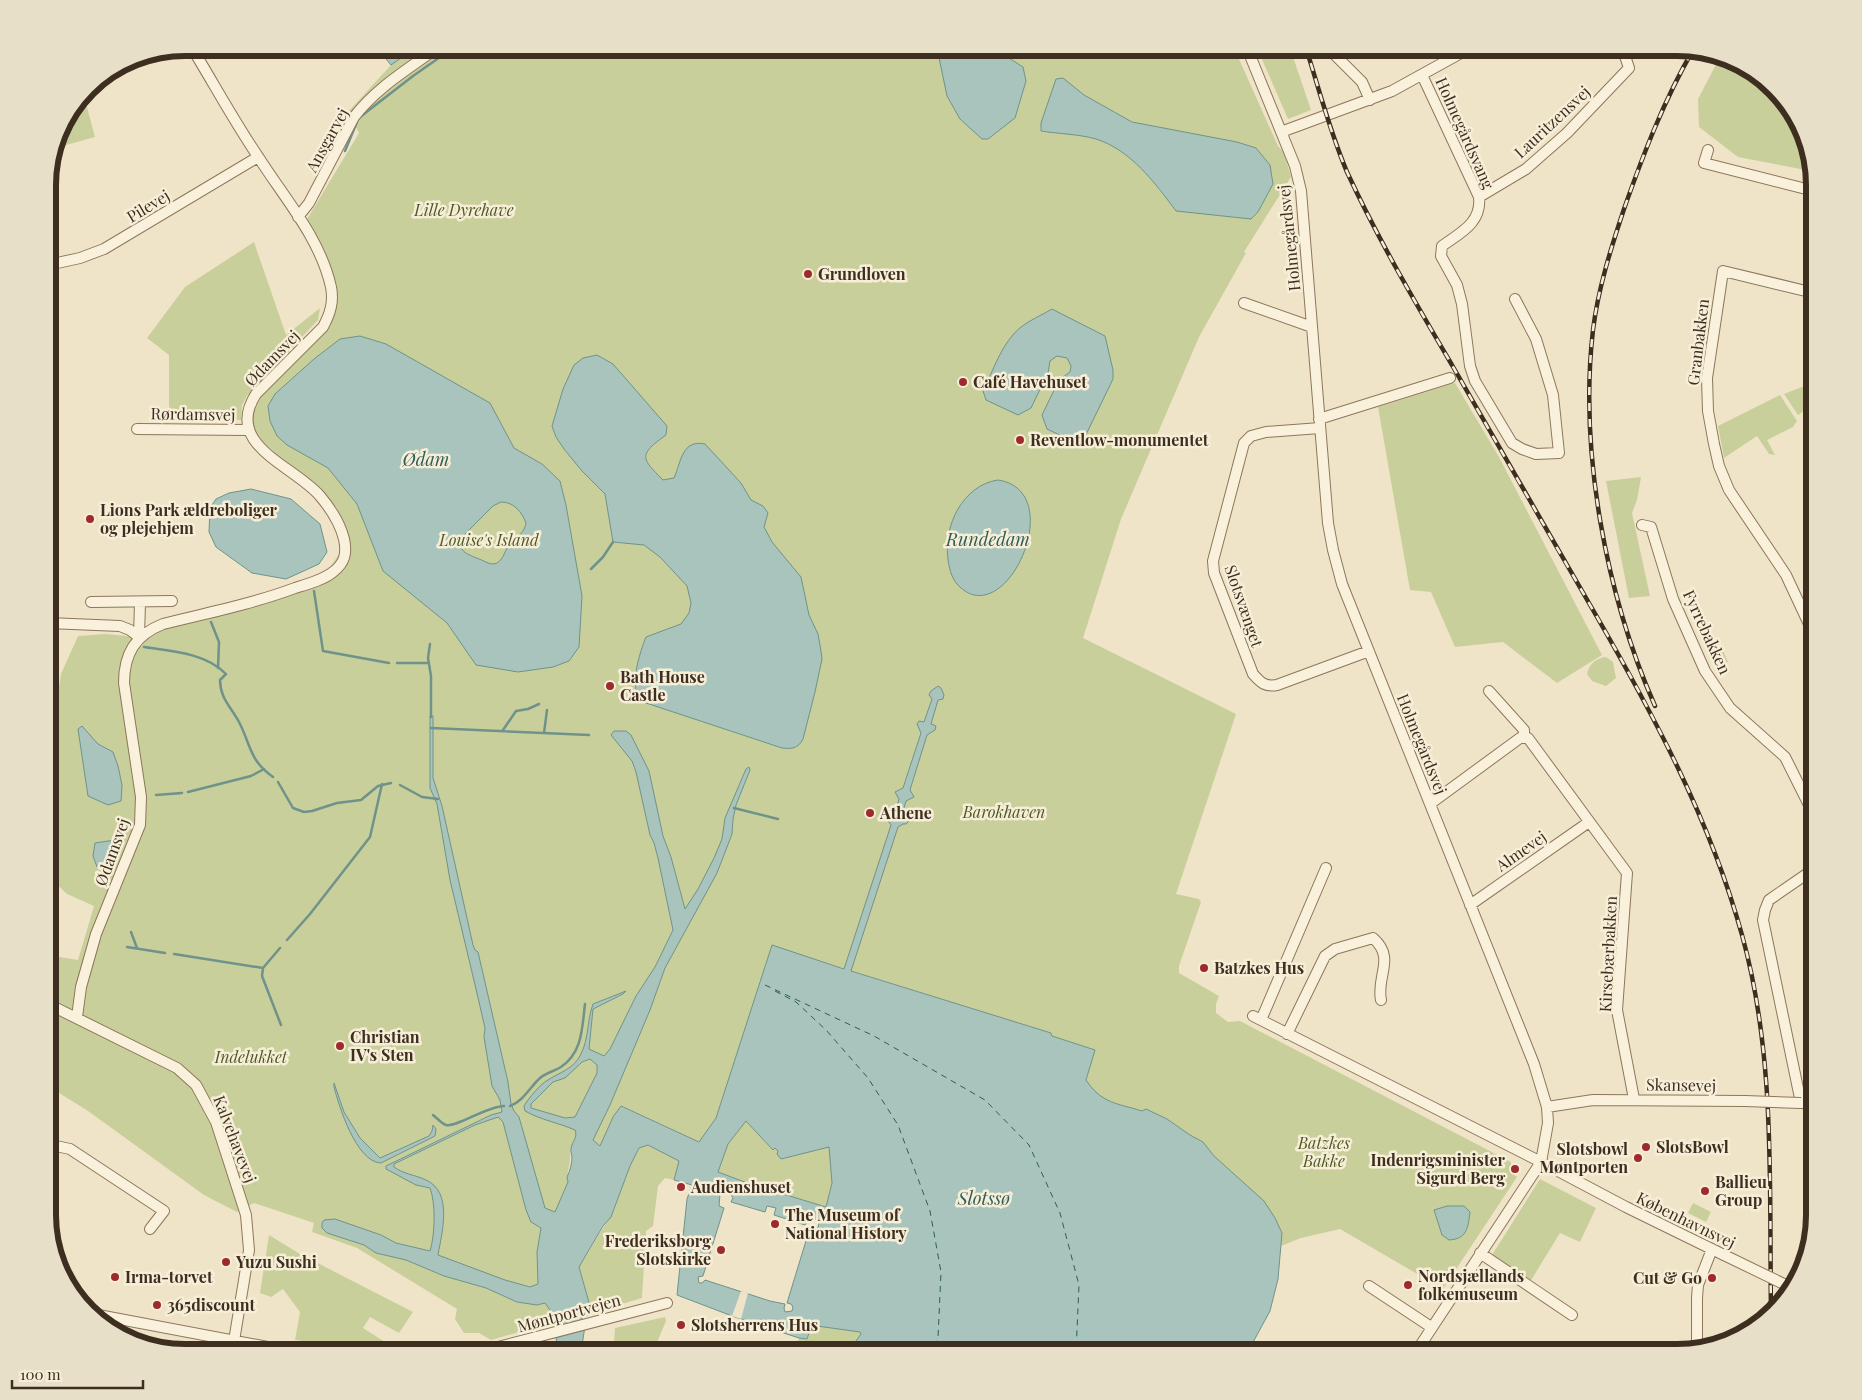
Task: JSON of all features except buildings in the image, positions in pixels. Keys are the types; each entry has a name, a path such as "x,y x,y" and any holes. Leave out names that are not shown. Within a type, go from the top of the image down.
{"street":[{"name":"Ødamsvej","path":"77,1017 81,987 96,934 140,825 141,797 124,684 124,666 129,654 140,637 150,629 163,624 261,600 303,585 332,573 342,564 347,551 341,527 332,511 319,495 259,446 248,430 246,417 248,406 252,400 323,327 332,303 331,288 326,271 312,239 258,157 197,56"},
{"name":"Ansgarvej","path":"298,217 309,203 354,117 363,105 375,93 426,56"},
{"name":"Holmegårdsvej","path":"1248,56 1254,65"},
{"name":"Holmegårdsvej","path":"1250,56 1295,166 1301,191 1319,423 1328,523 1333,550 1342,584 1534,1064 1547,1107 1548,1122 1541,1162"},
{"path":"1336,56 1362,82 1370,100"},
{"path":"1281,132 1392,92 1456,56"},
{"name":"Lauritzensvej","path":"1479,197 1526,169 1567,133 1629,68 1625,56"},
{"name":"Holmegårdsvang","path":"1422,75 1479,197 1480,207 1478,216 1470,226 1442,246 1441,256 1457,285 1462,304 1470,366 1475,381 1512,443 1522,450 1536,454 1559,453 1553,395 1536,339 1516,299"},
{"path":"1708,150 1704,163 1806,189"},
{"name":"Pilevej","path":"57,264 104,249 258,157"},
{"name":"Granbakken","path":"1806,291 1723,271 1706,378 1708,411 1714,444 1726,482 1786,576 1806,618"},
{"name":"Holmegårdsvej","path":"1244,303 1312,326"},
{"name":"Slotsvænget","path":"1369,650 1276,686 1262,684 1253,674 1214,573 1213,560 1244,443 1251,436 1319,423 1450,378"},
{"name":"Rørdamsvej","path":"138,429 248,430"},
{"name":"Fyrrebakken","path":"1642,525 1651,527 1673,598 1705,671 1730,708 1785,757 1806,798"},
{"path":"91,602 172,601"},
{"path":"140,602 140,637"},
{"path":"57,623 120,626 140,637"},
{"name":"Kirsebærbakken","path":"1488,691 1524,730 1524,737 1528,738 1627,873 1617,1010 1634,1099"},
{"path":"1430,804 1520,738 1524,737"},
{"name":"Almevej","path":"1470,905 1589,822"},
{"path":"1326,868 1257,1018 1541,1162 1421,1344"},
{"path":"1801,1102 1763,920 1769,900 1806,875"},
{"path":"1287,1034 1325,956 1335,949 1373,938 1381,945 1385,962 1379,990 1381,1000"},
{"name":"Kalvehavevej","path":"57,1008 177,1068 196,1085 216,1122 246,1214 249,1232 249,1250 233,1344"},
{"name":"Skansevej","path":"1547,1107 1593,1100 1634,1099 1806,1102"},
{"path":"57,1146 70,1149 164,1210 150,1229"},
{"name":"Københavnsvej","path":"1541,1162 1626,1207 1785,1285"},
{"path":"1697,1342 1698,1285 1712,1249"},
{"path":"1480,1253 1572,1315"},
{"path":"1369,1286 1431,1328"},
{"name":"Møntportvejen","path":"511,1344 667,1303"},
{"path":"107,1317 250,1344"}],"green space":[{"path":"404,56 1238,56 1278,146 1284,152 1291,177 1244,252 1246,253 1199,337 1121,519 1083,638 1236,714 1176,894 1199,899 1201,902 1179,966 1179,973 1219,996 1216,1004 1216,1013 1228,1022 1240,1021 1511,1162 1512,1173 1517,1177 1443,1289 1340,1229 1301,1238 1281,1246 1282,1233 1275,1218 1214,1156 1203,1142 1167,1119 1102,1099 1093,1091 1086,1081 1094,1050 1052,1036 1050,1033 772,946 716,1118 700,1142 621,1106 613,1117 600,1146 570,1149 568,1182 555,1212 545,1303 558,1321 491,1340 479,1333 464,1333 455,1319 457,1309 357,1248 312,1232 314,1223 254,1203 237,1212 204,1195 88,1111 57,1092 57,956 78,960 94,906 67,894 57,885 57,700 61,674 78,636 105,634 139,637 150,629 269,599 328,570 340,553 343,523 337,508 261,440 253,428 252,415 255,404 335,307 337,286 330,265 306,221 359,133 348,112 391,65"},
{"path":"1260,56 1293,56 1311,110 1288,119"},
{"path":"1717,63 1741,73 1768,94 1789,121 1796,136 1805,170 1738,157 1699,127 1698,99"},
{"path":"86,103 95,137 63,146 73,121"},
{"path":"254,242 286,335 320,308 318,320 247,396 242,405 241,420 169,419 169,355 147,338 185,287"},
{"path":"1455,383 1499,457 1602,655 1557,683 1503,642 1455,647 1431,592 1410,590 1378,407"},
{"path":"1806,385 1806,410 1798,415 1784,394"},
{"path":"1780,395 1797,421 1793,427 1767,440 1775,455 1769,454 1757,436 1724,458 1718,426"},
{"path":"1641,477 1637,500 1632,513 1650,596 1629,598 1606,481"},
{"path":"1721,646 1728,662 1718,666 1712,650"},
{"path":"1606,657 1613,662 1616,678 1606,686 1592,681 1587,674 1589,667 1594,662"},
{"path":"746,1121 773,1150 775,1148 779,1151 781,1159 830,1146 832,1183 826,1207 750,1184 718,1172 728,1144"},
{"path":"648,1145 679,1161 674,1180 665,1178 658,1186 653,1226 646,1231 642,1298 592,1313 579,1267 614,1210 630,1166 639,1148"},
{"path":"1540,1179 1596,1208 1580,1242 1560,1233 1530,1282 1492,1255"},
{"path":"1693,1203 1711,1212 1706,1222 1688,1213"},
{"path":"269,1235 300,1254 413,1312 399,1333 370,1317 363,1328 388,1344 324,1344 295,1340 300,1312 283,1289 271,1297 260,1293"},
{"path":"665,1317 666,1321 656,1344 615,1344 615,1328"},
{"path":"817,1326 860,1332 861,1334 854,1344 797,1344 799,1338 807,1339 811,1327"}],"water":[{"path":"384,56 404,56 391,65"},
{"path":"939,56 1008,56 1023,67 1026,81 1015,118 988,139 982,139 960,119 947,96"},
{"path":"1063,78 1084,95 1132,122 1237,142 1256,148 1270,165 1273,184 1258,212 1251,219 1176,211 1160,189 1131,159 1109,144 1089,137 1041,131 1041,123 1056,79"},
{"path":"1052,309 1105,336 1113,370 1113,379 1081,445 1047,429 1042,415 1059,380 1070,372 1071,366 1067,358 1057,356 1050,361 1048,373 1031,408 1018,415 986,400 983,391 1003,349 1014,333 1025,324"},
{"name":"Ødam","path":"360,336 386,344 490,403 514,448 542,464 560,481 582,596 579,647 569,661 553,667 518,672 476,665 447,623 383,571 357,504 328,468 287,445 277,436 270,421 268,406 275,394 314,359 340,339","holes":["506,502 517,508 526,523 522,532 508,546 501,559 495,564 490,564 464,551 461,545 464,535 493,506"]},
{"path":"597,355 613,364 667,426 666,435 647,452 647,461 656,473 663,480 674,478 687,448 697,443 705,444 741,483 751,500 763,506 768,513 764,527 772,542 801,577 809,615 818,634 822,659 803,739 797,747 782,748 643,702 638,696 635,680 636,671 646,637 681,624 689,613 691,603 687,586 660,557 644,545 613,542 605,494 582,471 556,437 552,426 563,389 574,365 583,358"},
{"name":"Rundedam","path":"998,480 1019,490 1029,508 1030,532 1022,556 1010,577 994,592 975,595 957,584 952,575 947,546 949,533 952,521 965,498 986,483"},
{"path":"251,489 291,499 320,524 327,552 319,564 286,579 252,573 216,547 209,532 210,508 216,499 229,493"},
{"name":"Slotssø","path":"938,686 944,695 943,699 938,700 931,724 936,726 935,730 927,735 910,790 914,797 906,801 904,808 910,820 898,827 851,971 1051,1033 1052,1036 1095,1050 1086,1080 1098,1094 1111,1102 1142,1111 1146,1109 1167,1119 1203,1142 1214,1156 1264,1201 1282,1233 1278,1279 1270,1311 1252,1344 854,1344 861,1334 860,1332 817,1326 811,1327 807,1339 799,1338 732,1316 677,1295 687,1199 692,1185 674,1180 679,1161 648,1145 639,1148 630,1166 611,1217 603,1226 579,1267 592,1313 582,1318 582,1327 585,1326 582,1344 556,1344 558,1321 545,1303 537,1305 517,1302 486,1288 444,1276 406,1260 376,1253 364,1245 327,1233 322,1228 324,1220 335,1219 381,1235 396,1243 430,1251 434,1220 430,1188 416,1185 386,1169 386,1166 491,1115 502,1112 500,1100 492,1086 484,1037 485,1028 450,880 437,804 430,788 430,716 433,716 433,778 442,806 473,945 478,952 508,1082 511,1104 519,1117 545,1208 555,1212 568,1182 567,1177 572,1157 571,1150 576,1133 575,1130 525,1111 524,1106 542,1084 571,1067 578,1059 585,1042 593,1004 626,991 593,1009 589,1049 604,1056 610,1049 636,996 655,967 673,930 658,858 650,835 636,772 632,761 611,735 614,731 626,731 631,735 649,771 663,836 671,857 685,909 714,858 722,839 725,818 746,769 749,767 750,770 736,805 732,834 717,873 665,968 650,1010 610,1105 593,1140 600,1146 613,1117 621,1106 699,1142 716,1118 772,945 844,969 891,825 886,818 885,811 897,806 899,799 895,792 903,788 921,733 917,724 919,721 924,722 932,699 929,695","holes":["590,1059 597,1065 597,1073 575,1117 565,1118 531,1108 531,1104 553,1082 565,1078 582,1062","498,1117 503,1122 526,1210 531,1222 541,1228 537,1252 538,1284 530,1287 505,1280 438,1255 444,1213 440,1194 426,1180 394,1167 394,1164 475,1125","746,1121 773,1150 775,1148 778,1151 777,1154 781,1159 829,1147 832,1183 826,1207 750,1184 718,1172 728,1144","725,1191 730,1193 733,1198 731,1202 765,1212 767,1206 776,1208 774,1215 805,1225 811,1218 817,1220 819,1224 817,1230 809,1231 787,1303 793,1307 792,1311 785,1312 785,1304 705,1280 699,1283 698,1277 703,1276 724,1208 719,1206 720,1194"]},
{"path":"82,726 98,744 113,752 122,785 121,801 108,805 88,796 78,729"},
{"path":"115,840 117,852 112,865 97,867 93,856 95,843"},
{"path":"334,1083 344,1112 360,1138 380,1158 429,1136 433,1125 436,1129 435,1136 381,1163 372,1160 356,1144 350,1132 340,1107"},
{"path":"1447,1206 1464,1206 1470,1212 1466,1232 1460,1237 1449,1240 1442,1235 1434,1210"}],"pier":[{"path":"741,1291 748,1293 741,1319 732,1316"}],"waterway":[{"path":"360,117 442,56"},
{"path":"345,151 357,122"},
{"path":"591,569 603,557 613,542"},
{"path":"314,591 323,651 389,663"},
{"path":"211,622 219,642 218,668"},
{"path":"430,644 428,658 431,676 431,717"},
{"path":"144,647 198,657 209,661 226,674 220,680 224,697 239,722 255,758 265,771 273,777"},
{"path":"397,663 429,663"},
{"path":"503,730 516,711 528,709 539,704"},
{"path":"544,733 547,710"},
{"path":"431,728 589,735"},
{"path":"188,792 251,776 264,769"},
{"path":"278,782 293,808 304,812 337,803 361,800 378,786 391,783"},
{"path":"287,940 310,914 370,837 382,784"},
{"path":"400,785 422,797 438,799"},
{"path":"156,795 182,793"},
{"path":"734,808 778,819"},
{"path":"131,932 137,948"},
{"path":"127,947 165,953"},
{"path":"280,948 263,968 262,976 281,1025"},
{"path":"174,954 263,968"},
{"path":"510,1106 522,1098 540,1078 561,1067 574,1054 582,1030 585,1004"},
{"path":"433,1115 444,1124 451,1125 489,1109 504,1106"}],"ferry route":[{"path":"765,985 874,1036 985,1100 1029,1145 1060,1213 1079,1285 1076,1344"},
{"path":"775,991 796,1002 826,1030 868,1078 898,1125 930,1211 941,1272 938,1338 936,1344"}],"railway":[{"path":"1308,56 1341,157 1371,222 1637,688 1678,768 1714,850 1742,935 1753,981 1761,1028 1766,1075 1770,1169 1771,1303"},
{"path":"1655,706 1623,617 1610,570 1600,522 1590,424 1590,376 1595,315 1614,239 1655,128 1689,57"}],"place":[{"name":"Grundloven","path":"808,274"},
{"name":"Café Havehuset","path":"963,382"},
{"name":"Reventlow-monumentet","path":"1020,440"},
{"name":"Lions Park ældreboliger og plejehjem","path":"90,519"},
{"name":"Bath House Castle","path":"610,686"},
{"name":"Athene","path":"870,813"},
{"name":"Batzkes Hus","path":"1204,968"},
{"name":"Christian IV's Sten","path":"340,1046"},
{"name":"SlotsBowl","path":"1646,1147"},
{"name":"Slotsbowl Møntporten","path":"1638,1158"},
{"name":"Indenrigsminister Sigurd Berg","path":"1515,1169"},
{"name":"Audienshuset","path":"681,1187"},
{"name":"Ballieu Group","path":"1705,1191"},
{"name":"The Museum of National History","path":"775,1224"},
{"name":"Frederiksborg Slotskirke","path":"721,1250"},
{"name":"Yuzu Sushi","path":"226,1262"},
{"name":"Irma-torvet","path":"115,1277"},
{"name":"Cut & Go","path":"1712,1278"},
{"name":"Nordsjællands folkemuseum","path":"1408,1285"},
{"name":"365discount","path":"157,1305"},
{"name":"Slotsherrens Hus","path":"681,1325"}],"park label":[{"name":"Lille Dyrehave","path":"464,210"},
{"name":"Louise's Island","path":"489,540"},
{"name":"Barokhaven","path":"1004,812"},
{"name":"Indelukket","path":"251,1057"},
{"name":"Batzkes Bakke","path":"1324,1152"}]}
